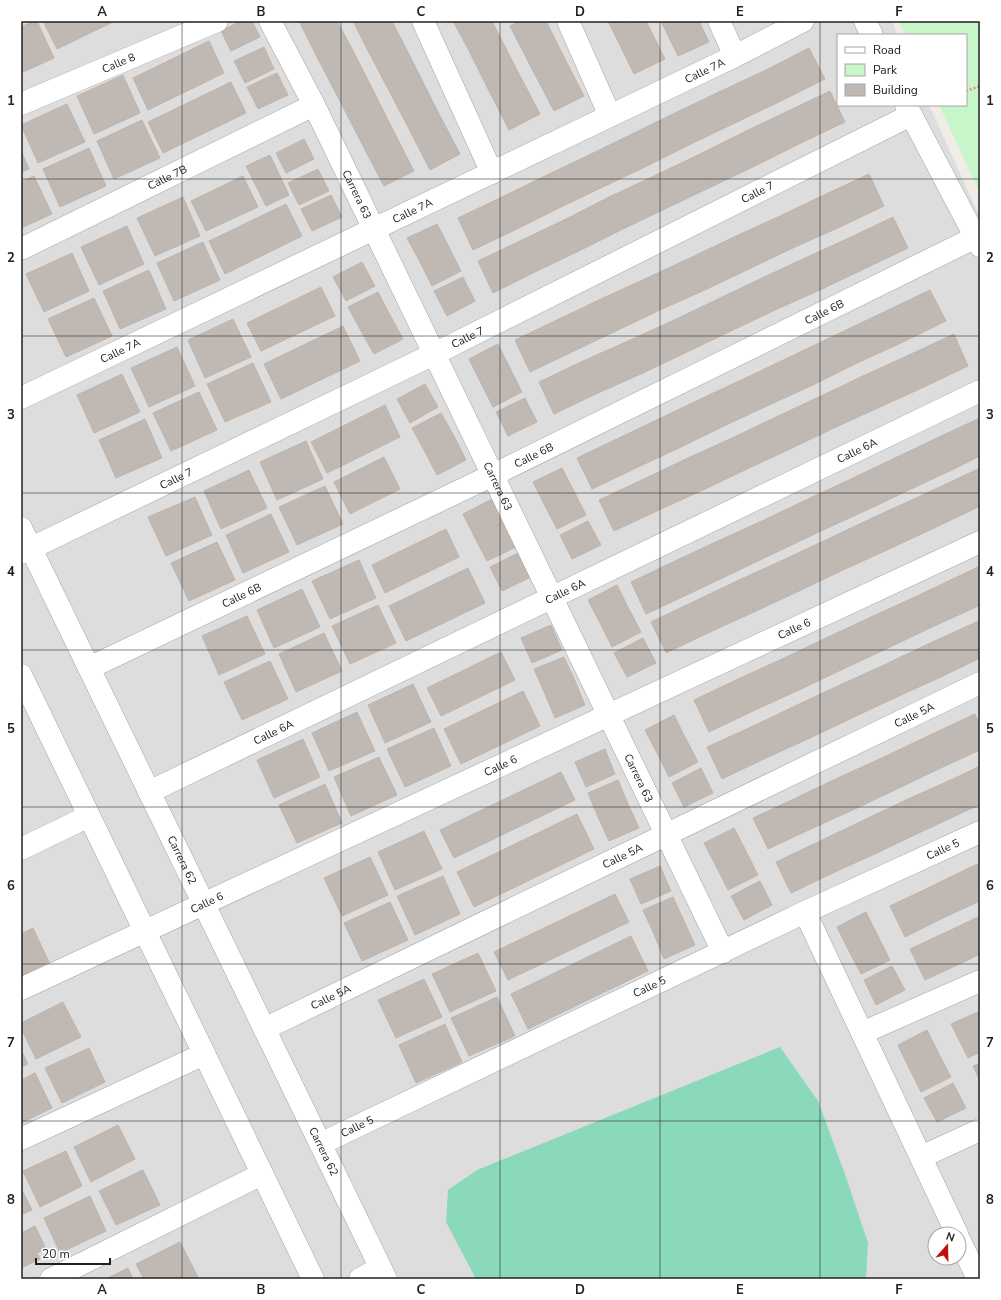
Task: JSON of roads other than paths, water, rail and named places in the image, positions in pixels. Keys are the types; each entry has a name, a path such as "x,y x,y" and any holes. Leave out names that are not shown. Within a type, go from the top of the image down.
{"street":[{"name":"Calle 8","path":"21,104 217,21"},
{"name":"Carrera 63","path":"270,21 314,105 723,952"},
{"path":"423,21 492,172"},
{"path":"568,21 610,116"},
{"path":"719,21 735,56"},
{"name":"Calle 7A","path":"21,398 735,56 803,21"},
{"path":"865,21 872,34"},
{"name":"Calle 7B","path":"21,249 314,105"},
{"path":"908,110 978,242"},
{"name":"Calle 7","path":"26,550 434,354 908,110"},
{"name":"Calle 6B","path":"89,668 978,242"},
{"name":"Calle 6A","path":"149,792 980,391"},
{"name":"Carrera 62","path":"21,528 26,550 89,668 383,1274"},
{"name":"Calle 6","path":"21,989 980,542"},
{"path":"21,675 26,697 90,816 313,1279"},
{"name":"Calle 5A","path":"264,1029 980,683"},
{"path":"21,849 90,816"},
{"name":"Calle 5","path":"320,1144 805,912 980,832"},
{"path":"805,912 953,1226"},
{"path":"862,1033 980,980"},
{"path":"21,1139 204,1054"},
{"path":"921,1157 980,1130"},
{"path":"51,1279 262,1174"},
{"path":"967,1256 978,1279"},
{"path":"360,1279 383,1274"}]}
